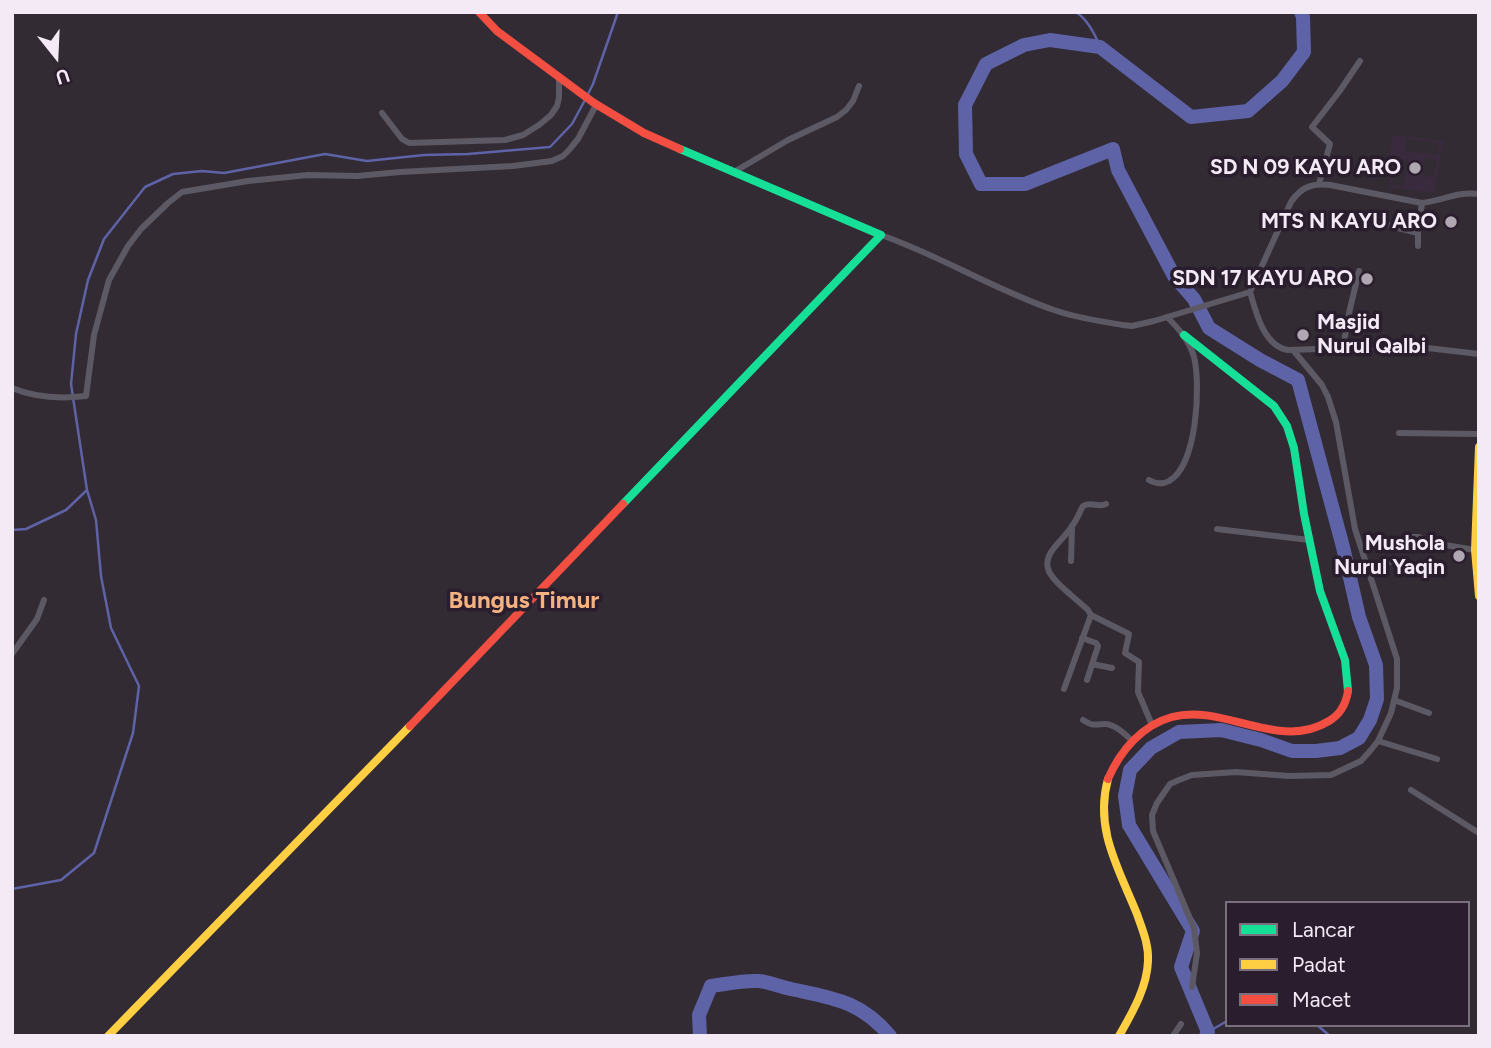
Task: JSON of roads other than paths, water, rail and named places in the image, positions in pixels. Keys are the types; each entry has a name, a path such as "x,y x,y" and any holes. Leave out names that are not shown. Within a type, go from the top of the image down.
{"street":[{"path":"479,12 497,32 595,104 644,133 1056,310 1123,326 1143,324 1250,292"},
{"path":"1319,184 1330,144 1312,127 1360,61"},
{"path":"382,113 402,139 409,143 505,140 523,135 551,115 557,106 561,79"},
{"path":"734,172 788,140 837,117 853,101 859,86"},
{"path":"12,388 65,399 86,396 94,335 109,280 141,229 182,192 308,175 357,176 552,161 563,156 578,139 595,104"},
{"path":"1479,194 1460,194 1422,203 1319,184 1307,186 1297,194 1250,292 1270,341 1280,349 1410,346 1479,354"},
{"path":"1418,246 1422,203"},
{"path":"1361,215 1418,233"},
{"path":"108,1036 373,765 881,235"},
{"path":"1343,347 1359,271"},
{"path":"1119,1036 1139,998 1148,960 1143,929 1106,836 1103,803 1112,768 1132,740 1166,719 1185,715 1222,718 1260,728 1298,730 1320,727 1344,709 1347,693 1347,664 1325,605 1309,540 1289,428 1282,415 1263,396 1184,335 1167,317"},
{"path":"1149,480 1159,484 1174,478 1184,467 1193,435 1196,368 1184,335"},
{"path":"1192,987 1197,942 1194,928 1153,831 1152,815 1170,784 1192,775 1236,772 1289,776 1331,775 1361,761 1380,742 1395,701 1397,659 1355,529 1336,422 1328,397 1293,350"},
{"path":"1399,433 1479,434"},
{"path":"1479,447 1475,550 1479,596"},
{"path":"1106,504 1101,506 1090,503 1083,506 1072,528 1054,547 1049,557 1048,569 1056,581 1091,615 1129,634 1125,653 1139,662 1138,692 1152,726"},
{"path":"1070,561 1072,528"},
{"path":"1217,529 1309,540"},
{"path":"1409,537 1475,550"},
{"path":"1365,564 1403,561"},
{"path":"12,654 37,619 44,600"},
{"path":"1064,689 1091,615"},
{"path":"1082,638 1098,646 1087,680"},
{"path":"1092,664 1112,668"},
{"path":"1395,701 1429,713"},
{"path":"1083,720 1094,726 1108,724 1132,740"},
{"path":"1380,742 1437,759"},
{"path":"1411,790 1479,834"},
{"path":"1173,1036 1181,1024"}],"waterway":[{"path":"588,94 618,12"},
{"path":"1076,12 1091,28 1100,47"},
{"path":"1206,1036 1208,1032 1181,967 1193,931 1129,825 1125,796 1130,770 1151,748 1179,732 1221,730 1292,751 1340,748 1359,738 1370,720 1377,699 1376,665 1359,617 1298,380 1209,328 1194,299 1174,276 1118,170 1113,149 1025,184 981,184 966,154 965,105 986,64 1024,45 1050,40 1100,47 1191,117 1248,111 1282,81 1304,52 1301,12"},
{"path":"12,889 61,880 94,853 133,733 139,686 111,628 101,576 96,520 87,490 71,384 76,334 88,280 104,239 145,187 173,174 202,171 224,173 325,154 367,161 550,147 572,124 585,100"},
{"path":"12,530 26,529 66,510 87,490"},
{"path":"700,1036 699,1015 711,986 753,981 767,982 845,1003 868,1015 890,1036"},
{"path":"1208,1032 1225,1022"},
{"path":"1319,1027 1330,1036"}],"place":[{"name":"SD N 09 KAYU ARO","path":"1415,168"},
{"name":"MTS N KAYU ARO","path":"1451,222"},
{"name":"SDN 17 KAYU ARO","path":"1367,279"},
{"name":"Masjid Nurul Qalbi","path":"1303,335"},
{"name":"Mushola Nurul Yaqin","path":"1459,556"}],"district":[{"name":"Bungus Timur","path":"524,601"}]}
